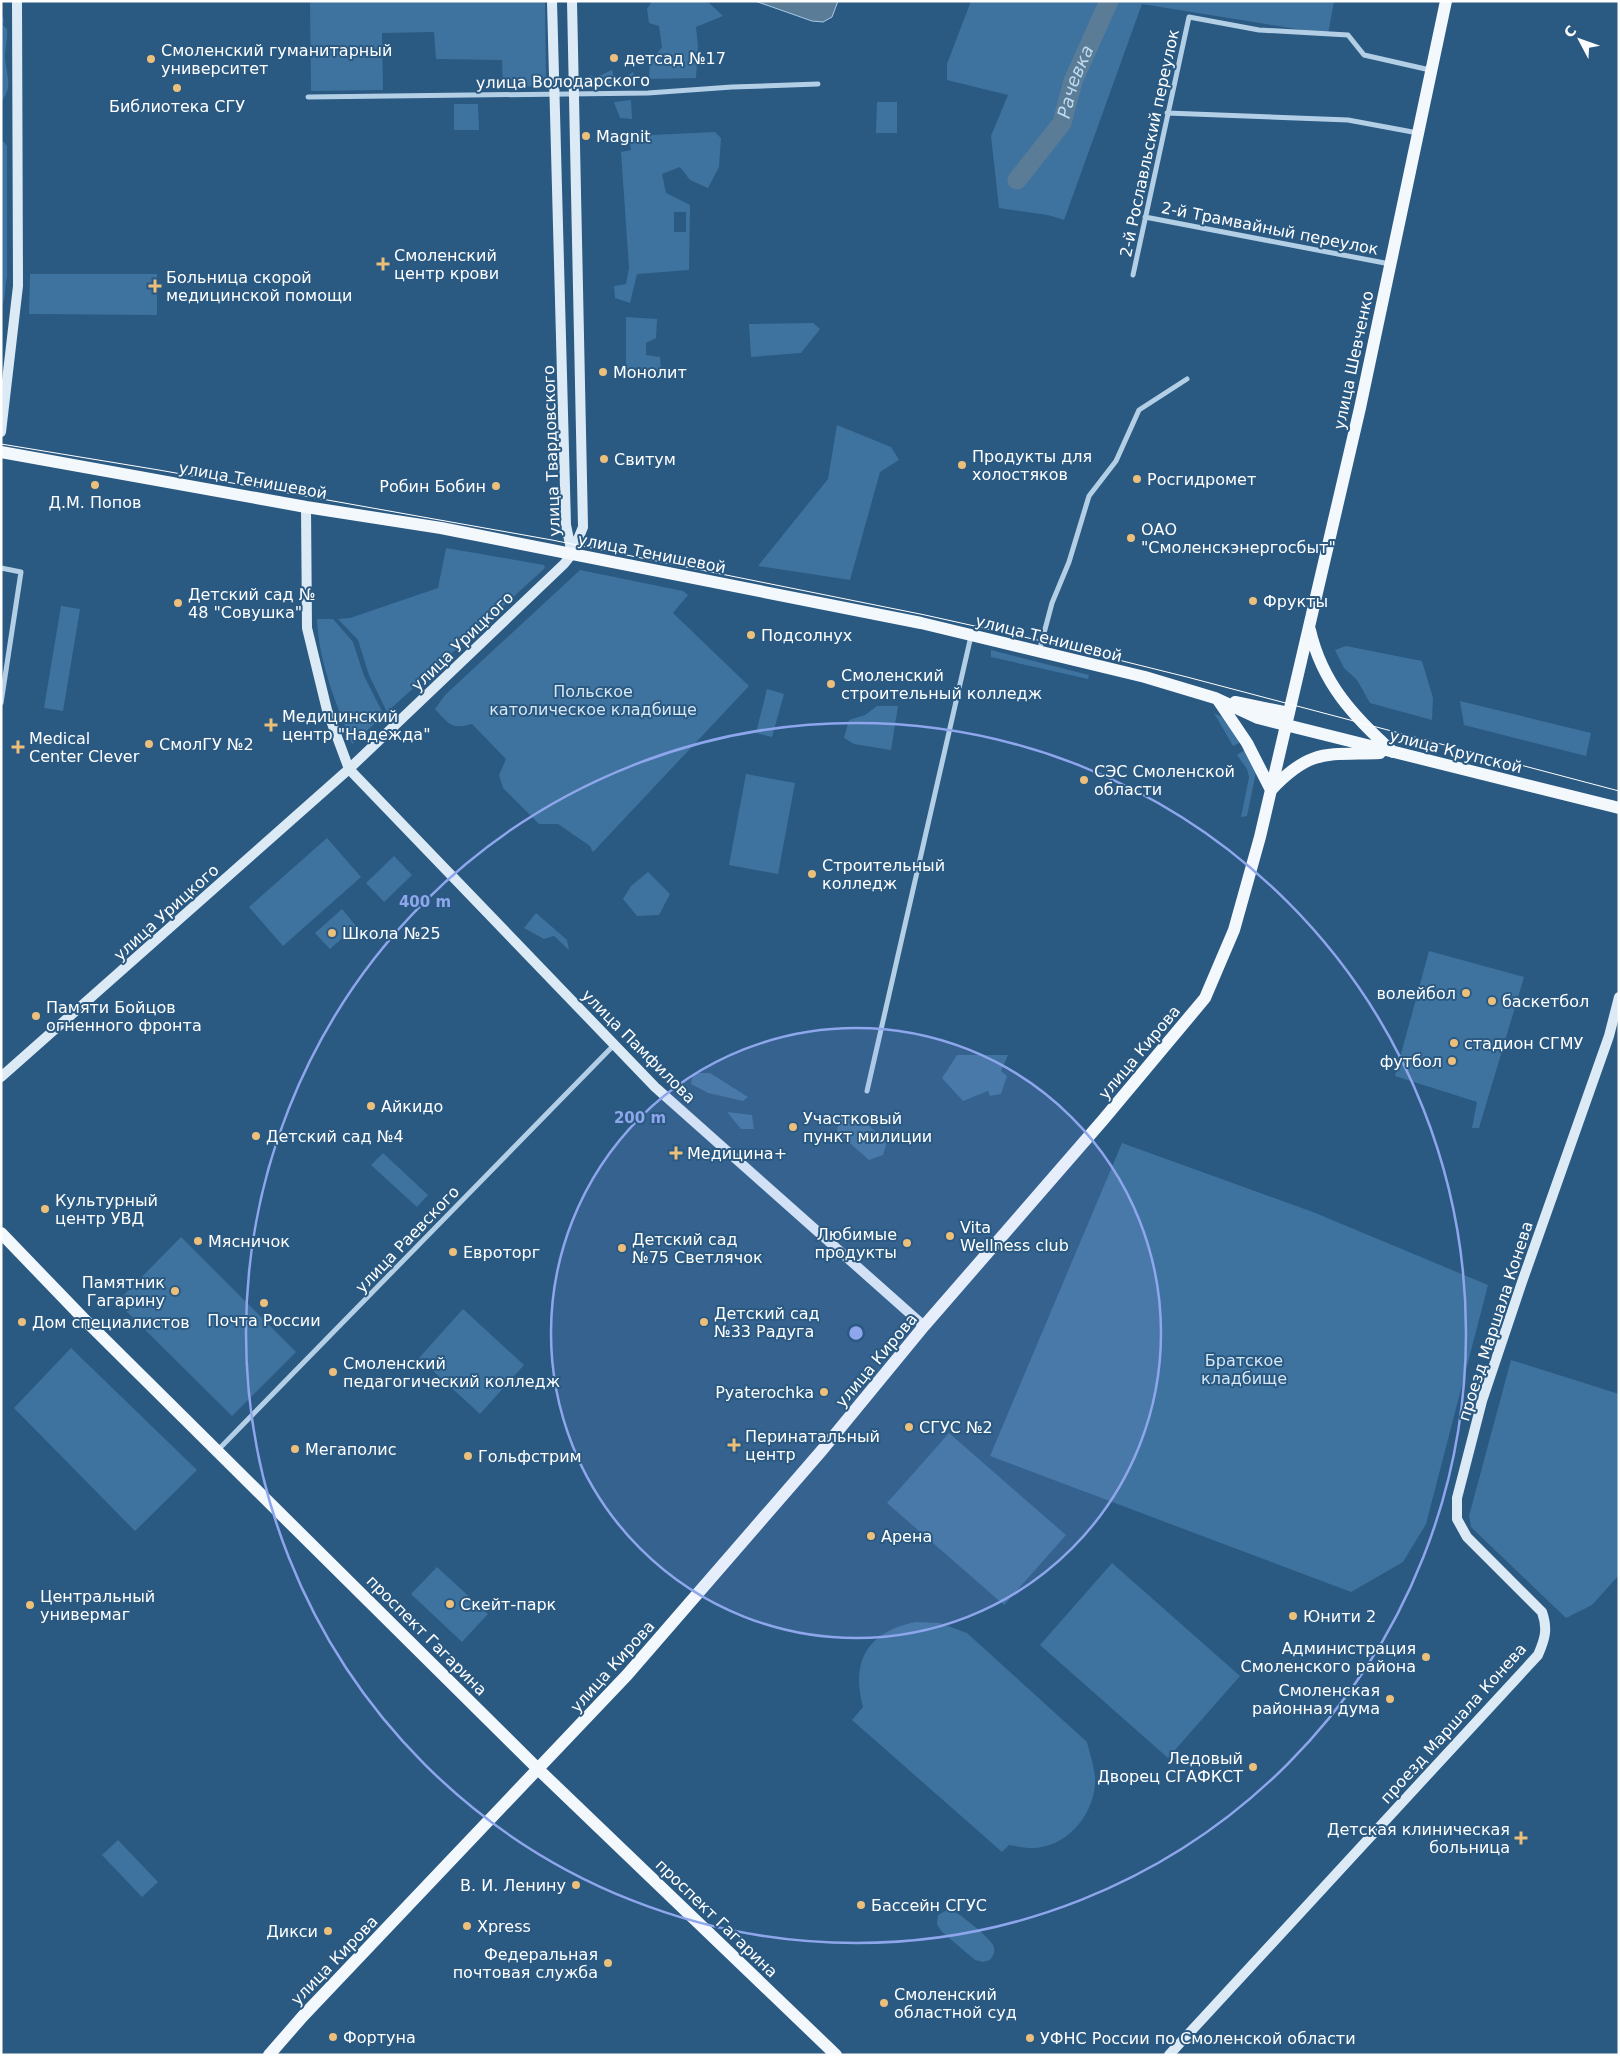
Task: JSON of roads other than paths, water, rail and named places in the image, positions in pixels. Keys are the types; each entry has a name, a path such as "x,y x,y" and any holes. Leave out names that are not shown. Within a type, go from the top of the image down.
{"main road":[{"name":"улица Шевченко","path":"1288,719 1390,264 1446,1"},
{"name":"улица Тенишевой","path":"1,452 306,507 441,528 912,621 1144,678 1215,698 1258,718 1288,719"},
{"path":"1309,627 1314,646 1329,681 1363,725 1395,753"},
{"path":"1215,698 1239,730 1271,790 1289,771 1307,760 1326,754 1395,753"},
{"name":"улица Крупской","path":"1288,719 1395,753 1619,808"},
{"name":"улица Кирова","path":"268,2055 627,1675 823,1449 924,1326 1115,1106 1205,998 1234,930 1288,719"},
{"name":"проспект Гагарина","path":"1,1233 83,1318 538,1769 836,2055"}],"street":[{"path":"1,432 18,286 17,1"},
{"name":"улица Твардовского","path":"552,1 566,525 572,554"},
{"name":"улица Твардовского","path":"572,1 583,527 572,554"},
{"name":"2-й Рославльский переулок","path":"1133,275 1189,17 1259,30 1348,35 1364,55 1432,71"},
{"name":"улица Володарского","path":"308,97 648,93 732,87 818,84"},
{"path":"1167,113 1348,120 1418,133"},
{"name":"2-й Трамвайный переулок","path":"1145,217 1390,264"},
{"path":"560,289 579,290"},
{"path":"1039,652 1052,603 1069,562 1089,496 1116,460 1139,410 1187,380"},
{"path":"306,507 307,628 327,710 349,768"},
{"name":"улица Урицкого","path":"1,1077 349,768 564,564 572,554"},
{"path":"1,568 21,572 1,702"},
{"path":"866,1091 971,636"},
{"name":"улица Памфилова","path":"349,768 655,1087 924,1326"},
{"name":"проезд Маршала Конева","path":"1169,2055 1538,1655 1545,1640 1546,1625 1542,1612 1467,1537 1457,1519 1457,1498 1482,1401 1609,1036 1619,997"},
{"name":"улица Раевского","path":"218,1450 614,1045"}],"waterway":[{"name":"Рачевка","path":"1017,180 1062,123 1073,81 1109,1"}],"tram line":[{"path":"1,444 159,470 552,540 925,615 1042,641 1187,677 1619,791"}],"place":[{"name":"детсад №17","path":"614,58"},
{"name":"Смоленский гуманитарный университет","path":"151,59"},
{"name":"Библиотека СГУ","path":"177,88"},
{"name":"Magnit","path":"586,136"},
{"name":"Смоленский центр крови","path":"383,264"},
{"name":"Больница скорой медицинской помощи","path":"155,286"},
{"name":"Монолит","path":"603,372"},
{"name":"Свитум","path":"604,459"},
{"name":"Продукты для холостяков","path":"962,465"},
{"name":"Росгидромет","path":"1137,479"},
{"name":"Д.М. Попов","path":"95,485"},
{"name":"Робин Бобин","path":"496,486"},
{"name":"ОАО \"Смоленскэнергосбыт\"","path":"1131,538"},
{"name":"Фрукты","path":"1253,601"},
{"name":"Детский сад № 48 \"Совушка\"","path":"178,603"},
{"name":"Подсолнух","path":"751,635"},
{"name":"Смоленский строительный колледж","path":"831,684"},
{"name":"Медицинский центр \"Надежда\"","path":"271,725"},
{"name":"СмолГУ №2","path":"149,744"},
{"name":"Medical Center Clever","path":"18,747"},
{"name":"СЭС Смоленской области","path":"1084,780"},
{"name":"Строительный колледж","path":"812,874"},
{"name":"Школа №25","path":"332,933"},
{"name":"волейбол","path":"1466,993"},
{"name":"баскетбол","path":"1492,1001"},
{"name":"Памяти Бойцов огненного фронта","path":"36,1016"},
{"name":"стадион СГМУ","path":"1454,1043"},
{"name":"футбол","path":"1452,1061"},
{"name":"Айкидо","path":"371,1106"},
{"name":"Участковый пункт милиции","path":"793,1127"},
{"name":"Детский сад №4","path":"256,1136"},
{"name":"Медицина+","path":"676,1153"},
{"name":"Культурный центр УВД","path":"45,1209"},
{"name":"Vita Wellness club","path":"950,1236"},
{"name":"Мясничок","path":"198,1241"},
{"name":"Любимые продукты","path":"907,1243"},
{"name":"Детский сад №75 Светлячок","path":"622,1248"},
{"name":"Евроторг","path":"453,1252"},
{"name":"Памятник Гагарину","path":"175,1291"},
{"name":"Почта России","path":"264,1303"},
{"name":"Дом специалистов","path":"22,1322"},
{"name":"Детский сад №33 Радуга","path":"704,1322"},
{"name":"Смоленский педагогический колледж","path":"333,1372"},
{"name":"Pyaterochka","path":"824,1392"},
{"name":"СГУС №2","path":"909,1427"},
{"name":"Перинатальный центр","path":"734,1445"},
{"name":"Мегаполис","path":"295,1449"},
{"name":"Гольфстрим","path":"468,1456"},
{"name":"Арена","path":"871,1536"},
{"name":"Скейт-парк","path":"450,1604"},
{"name":"Центральный универмаг","path":"30,1605"},
{"name":"Юнити 2","path":"1293,1616"},
{"name":"Администрация Смоленского района","path":"1426,1657"},
{"name":"Смоленская районная дума","path":"1390,1699"},
{"name":"Ледовый Дворец СГАФКСТ","path":"1253,1767"},
{"name":"Детская клиническая больница","path":"1521,1838"},
{"name":"В. И. Ленину","path":"576,1885"},
{"name":"Бассейн СГУС","path":"861,1905"},
{"name":"Xpress","path":"467,1926"},
{"name":"Дикси","path":"328,1931"},
{"name":"Федеральная почтовая служба","path":"608,1963"},
{"name":"Смоленский областной суд","path":"884,2003"},
{"name":"Фортуна","path":"333,2037"},
{"name":"УФНС России по Смоленской области","path":"1030,2038"}],"park label":[{"name":"Польское католическое кладбище","path":"593,700"},
{"name":"Братское кладбище","path":"1244,1369"}]}
